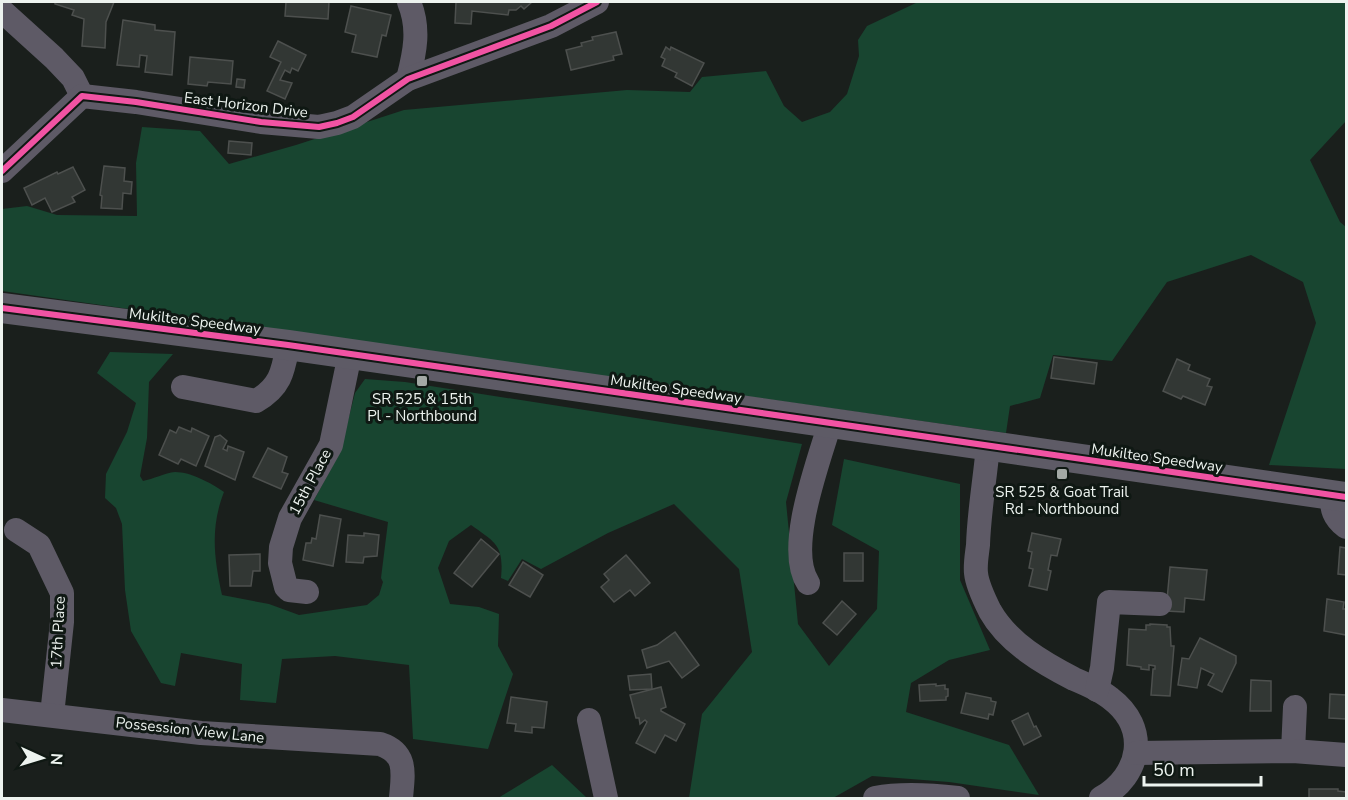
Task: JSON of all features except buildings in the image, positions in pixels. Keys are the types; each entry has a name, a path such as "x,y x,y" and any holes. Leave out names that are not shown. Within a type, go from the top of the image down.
{"main road":[{"name":"Mukilteo Speedway","path":"2,308 288,345 1339,496"}],"street":[{"path":"408,79 416,50 415,17 409,2"},
{"name":"East Horizon Drive","path":"82,96 136,102 261,122 319,127 353,117 408,79 551,26 597,2"},
{"path":"2,11 67,71 82,96 2,171"},
{"path":"183,387 256,401 271,392 277,383 283,369 288,345"},
{"name":"15th Place","path":"307,592 289,590 286,587 280,563 281,547 290,518 331,445 350,354"},
{"path":"808,583 803,575 800,556 802,520 830,423"},
{"path":"988,446 978,525 976,574 990,610 1008,633 1035,657 1109,697 1127,717 1136,740 1136,753 1124,779 1117,788 1101,798"},
{"path":"1339,496 1331,507 1338,520 1347,527"},
{"name":"17th Place","path":"16,530 39,545 62,593 62,622 52,715"},
{"path":"1097,690 1102,668 1109,602 1160,604"},
{"path":"1293,751 1295,707"},
{"name":"Possession View Lane","path":"2,710 201,733 380,744 388,747 400,758 403,769 401,798"},
{"path":"589,720 606,798"},
{"path":"1136,753 1293,751 1347,755"},
{"path":"875,798 920,795 958,798"}],"green space":[{"path":"918,2 1346,2 1346,121 1310,160 1340,222 1346,227 1346,469 1269,465 1316,323 1303,282 1251,255 1167,282 1112,361 1053,355 1040,398 1010,406 1006,433 2,291 2,209 27,206 57,215 137,216 136,163 142,127 200,131 229,164 404,110 627,90 690,92 702,77 766,71 784,106 802,122 830,112 847,94 859,56 858,40 867,26"},
{"path":"110,352 173,354 149,382 147,438 140,476 143,481 181,472 201,479 224,492 215,531 217,568 222,595 269,604 299,615 367,605 379,595 383,582 381,578 388,522 314,500 340,452 355,393 365,379 405,382 802,444 786,502 798,624 829,666 877,609 879,551 832,525 844,459 960,484 960,580 990,650 949,660 911,683 906,712 1009,745 1039,795 949,782 872,776 833,798 689,798 702,714 752,652 739,569 674,504 608,533 541,569 522,559 508,581 501,578 501,558 496,546 487,536 471,525 449,541 438,568 450,604 479,607 499,614 498,646 513,674 488,749 413,739 409,665 335,656 282,659 276,703 240,700 242,664 181,653 175,686 161,683 131,631 125,590 122,524 116,508 105,498 106,474 127,432 136,403 97,373"},
{"path":"552,765 587,798 498,798"}],"cycle path":[{"path":"2,171 82,96 136,102 261,122 319,127 353,117 408,79 551,26 597,2"},
{"path":"2,308 288,345 1346,497"}],"place":[{"name":"SR 525 & 15th Pl - Northbound","path":"422,381"},
{"name":"SR 525 & Goat Trail Rd - Northbound","path":"1062,474"}]}
